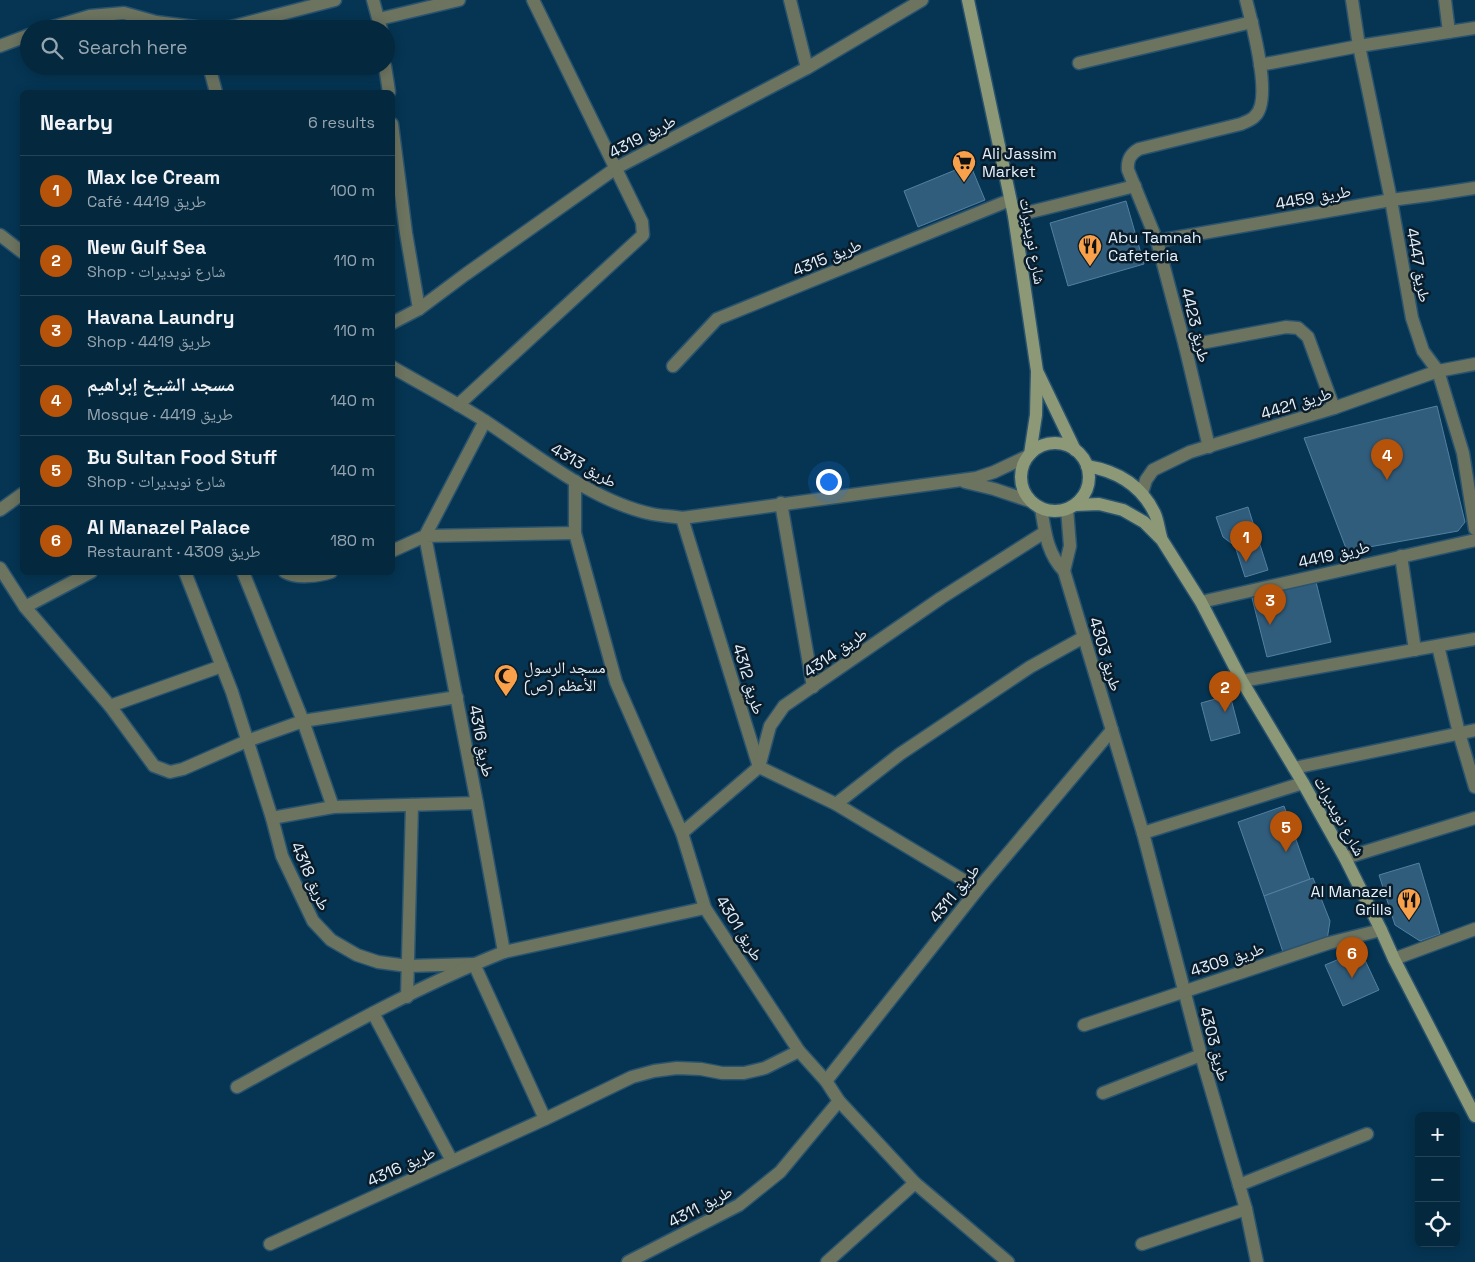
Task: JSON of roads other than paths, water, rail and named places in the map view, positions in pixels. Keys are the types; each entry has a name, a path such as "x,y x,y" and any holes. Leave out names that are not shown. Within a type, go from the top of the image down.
{"street":[{"path":"258,20 335,0"},
{"path":"373,0 379,20"},
{"path":"393,20 458,0"},
{"path":"458,406 643,235 642,222 533,0"},
{"path":"790,0 807,68"},
{"name":"طريق 4319","path":"395,322 419,310 466,274 616,168 807,68 922,0"},
{"name":"شارع نويديرات","path":"968,0 1014,216 1038,371 1036,415 1029,455"},
{"path":"1246,0 1260,65 1359,46 1475,28"},
{"name":"طريق 4447","path":"1352,0 1359,46 1391,200 1412,318 1423,351 1438,371 1469,452 1475,528"},
{"path":"1445,0 1450,32"},
{"path":"76,20 90,16 124,13 149,20"},
{"path":"1079,63 1252,22"},
{"path":"0,46 20,38"},
{"name":"طريق 4423","path":"1209,447 1157,240 1127,164 1129,157 1139,149 1241,124 1256,116 1262,101 1260,65"},
{"path":"211,75 215,90"},
{"path":"386,75 389,90"},
{"path":"395,147 406,233 419,310"},
{"path":"1014,216 1135,186"},
{"name":"طريق 4459","path":"1157,240 1391,200 1475,188"},
{"name":"طريق 4315","path":"673,366 717,319 1010,200"},
{"path":"0,235 20,250"},
{"path":"1185,346 1286,327 1298,328 1308,337 1334,408"},
{"name":"طريق 4421","path":"1142,493 1146,480 1153,470 1176,458 1334,408 1438,371 1475,364"},
{"name":"طريق 4313","path":"395,369 485,421 542,461 575,481 620,504 652,514 682,518 781,503 976,478 994,472 1029,455"},
{"name":"شارع نويديرات","path":"1038,371 1075,450"},
{"path":"425,536 485,421"},
{"path":"1047,444 1066,445 1075,450 1084,460 1089,477 1088,487 1083,497 1071,507 1049,511 1030,500 1023,490 1020,478 1022,466 1029,455 1038,447 1047,444"},
{"name":"شارع نويديرات","path":"1087,466 1117,474 1142,493 1155,515 1162,540"},
{"name":"طريق 4313","path":"957,480 1030,500"},
{"name":"طريق 4301","path":"575,481 575,532 616,682 682,833 705,908 799,1051 826,1081 839,1101 915,1183 1008,1262"},
{"path":"0,510 20,495"},
{"path":"781,503 813,687"},
{"name":"شارع نويديرات","path":"1071,507 1099,504 1123,510 1144,522 1162,540 1201,602 1242,681 1304,783 1345,858 1394,959 1475,1116"},
{"path":"1064,571 1070,546 1071,507"},
{"name":"طريق 4303","path":"1041,508 1046,540 1053,557 1064,571 1143,833 1185,990 1200,1055 1246,1209 1257,1262"},
{"name":"طريق 4312","path":"682,518 759,767"},
{"path":"395,550 425,536 575,532"},
{"name":"طريق 4314","path":"759,767 770,726 784,706 942,598 1045,532"},
{"name":"طريق 4316","path":"425,536 504,952"},
{"name":"طريق 4419","path":"1201,602 1475,540"},
{"path":"1401,556 1415,650"},
{"path":"0,568 26,607 110,706 154,766 170,772 183,769 247,741 303,721 457,698"},
{"path":"26,607 85,575"},
{"name":"طريق 4318","path":"186,575 232,692 272,818 282,856 313,921 331,940 357,955 378,962 408,966 474,964"},
{"path":"244,575 303,721 333,807"},
{"path":"291,575 322,575"},
{"path":"836,804 907,749 1030,667 1084,637"},
{"path":"1242,681 1475,639"},
{"path":"1438,646 1459,734 1475,787"},
{"path":"110,706 222,666"},
{"name":"طريق 4311","path":"826,1081 978,888 1112,730"},
{"path":"1294,768 1475,730"},
{"path":"682,833 759,767 836,804 978,888"},
{"path":"1143,833 1304,783"},
{"path":"272,818 333,807 477,803"},
{"path":"407,997 412,805"},
{"path":"1345,858 1475,818"},
{"name":"طريق 4318","path":"237,1087 373,1013 474,964 504,952 705,908"},
{"path":"1394,959 1475,929"},
{"name":"طريق 4309","path":"1084,1025 1329,943 1381,930"},
{"path":"474,964 545,1119"},
{"path":"373,1013 452,1161"},
{"name":"طريق 4316","path":"270,1244 545,1119 632,1077 654,1071 678,1068 702,1069 722,1073 744,1073 764,1068 799,1051"},
{"path":"1103,1093 1200,1055"},
{"name":"طريق 4311","path":"628,1262 738,1205 780,1172 839,1101"},
{"path":"1239,1184 1367,1134"},
{"path":"827,1262 915,1183"},
{"path":"1142,1244 1246,1209"}],"place":[{"name":"Ali Jassim Market","path":"964,183"},
{"name":"Abu Tamnah Cafeteria","path":"1090,267"},
{"name":"مسجد الشيخ إبراهيم","path":"1387,480"},
{"name":"Max Ice Cream","path":"1246,562"},
{"name":"Havana Laundry","path":"1270,625"},
{"name":"مسجد الرسول الأعظم (ص)","path":"506,697"},
{"name":"New Gulf Sea","path":"1225,712"},
{"name":"Bu Sultan Food Stuff","path":"1286,852"},
{"name":"Al Manazel Grills","path":"1409,921"},
{"name":"Al Manazel Palace","path":"1352,978"}]}
